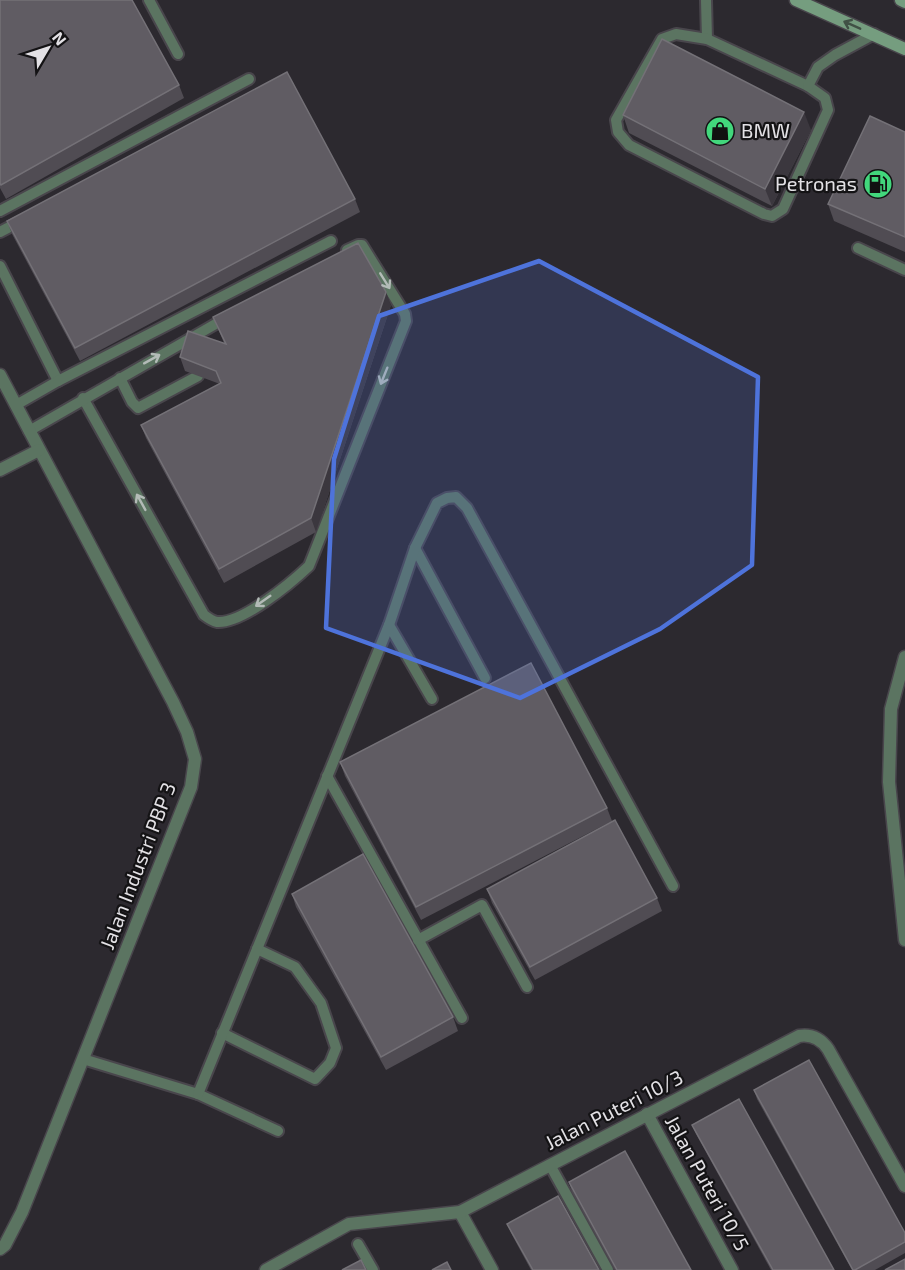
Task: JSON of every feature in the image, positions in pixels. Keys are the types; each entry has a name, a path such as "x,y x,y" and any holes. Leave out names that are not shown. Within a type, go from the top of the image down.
{"main road":[{"path":"796,0 905,49"},
{"path":"901,0 905,2"}],"street":[{"name":"Jalan Industri PBP 3","path":"0,375 173,702 187,732 195,759 191,788 22,1212 5,1245 0,1249"},
{"path":"0,470 39,450"},
{"path":"905,657 891,709 889,782 905,940"},
{"name":"Jalan Puteri 10/3","path":"266,1270 349,1224 460,1212 799,1036 807,1035 823,1042 828,1049 905,1186"},
{"name":"Jalan Puteri 10/5","path":"647,1114 732,1270"},
{"path":"460,1212 492,1270"}],"lane":[{"path":"149,0 178,54"},
{"path":"706,0 707,39"},
{"path":"676,33 707,39 808,86 825,98 828,110 783,209 772,216 629,145 618,132 616,120 662,39 676,33"},
{"path":"808,86 818,67 874,34"},
{"path":"0,211 249,80"},
{"path":"0,232 31,215"},
{"path":"16,405 58,381 331,241"},
{"path":"83,398 204,615 219,622 241,616 296,578 309,566 406,321 405,314 362,245 358,244 337,256"},
{"path":"858,248 905,270"},
{"path":"0,266 58,381"},
{"path":"28,431 83,398 204,335 234,314"},
{"path":"120,378 132,402 138,408 198,376"},
{"path":"198,1094 389,625 415,548 437,503 447,498 456,497 466,508 673,886"},
{"path":"415,548 484,678"},
{"path":"389,625 432,699"},
{"path":"327,777 462,1018"},
{"path":"418,940 482,904 527,987"},
{"path":"222,1032 315,1079 330,1063 336,1048 321,1003 295,966 256,949"},
{"path":"83,1059 198,1094 278,1131"},
{"path":"550,1165 608,1270"},
{"path":"358,1244 373,1270"}],"highlighted area":[{"path":"539,261 758,377 752,565 660,629 520,698 326,628 334,459 379,316"}],"building":[{"path":"0,0 132,0 179,85 1,185"},
{"name":"BMW","path":"662,39 804,112 765,189 623,115"},
{"path":"287,72 355,199 75,348 7,221"},
{"name":"Petronas","path":"870,116 905,132 905,237 828,204"},
{"path":"358,243 386,292 311,518 219,569 141,425 221,383 216,371 180,357 188,331 226,344 213,317"},
{"path":"531,663 607,808 416,907 340,762"},
{"path":"615,820 657,898 530,967 487,889"},
{"path":"363,854 453,1017 381,1057 292,894"},
{"path":"809,1060 905,1233 905,1242 855,1270 754,1090"},
{"path":"739,1099 834,1270 773,1270 692,1125"},
{"path":"625,1151 691,1270 617,1270 569,1182"},
{"path":"558,1196 599,1270 533,1270 507,1224"},
{"path":"905,1259 905,1270 885,1270"},
{"path":"361,1260 366,1270 342,1270"},
{"path":"447,1262 451,1270 432,1270"}],"place":[{"name":"BMW","path":"720,131"},
{"name":"Petronas","path":"878,184"}]}
